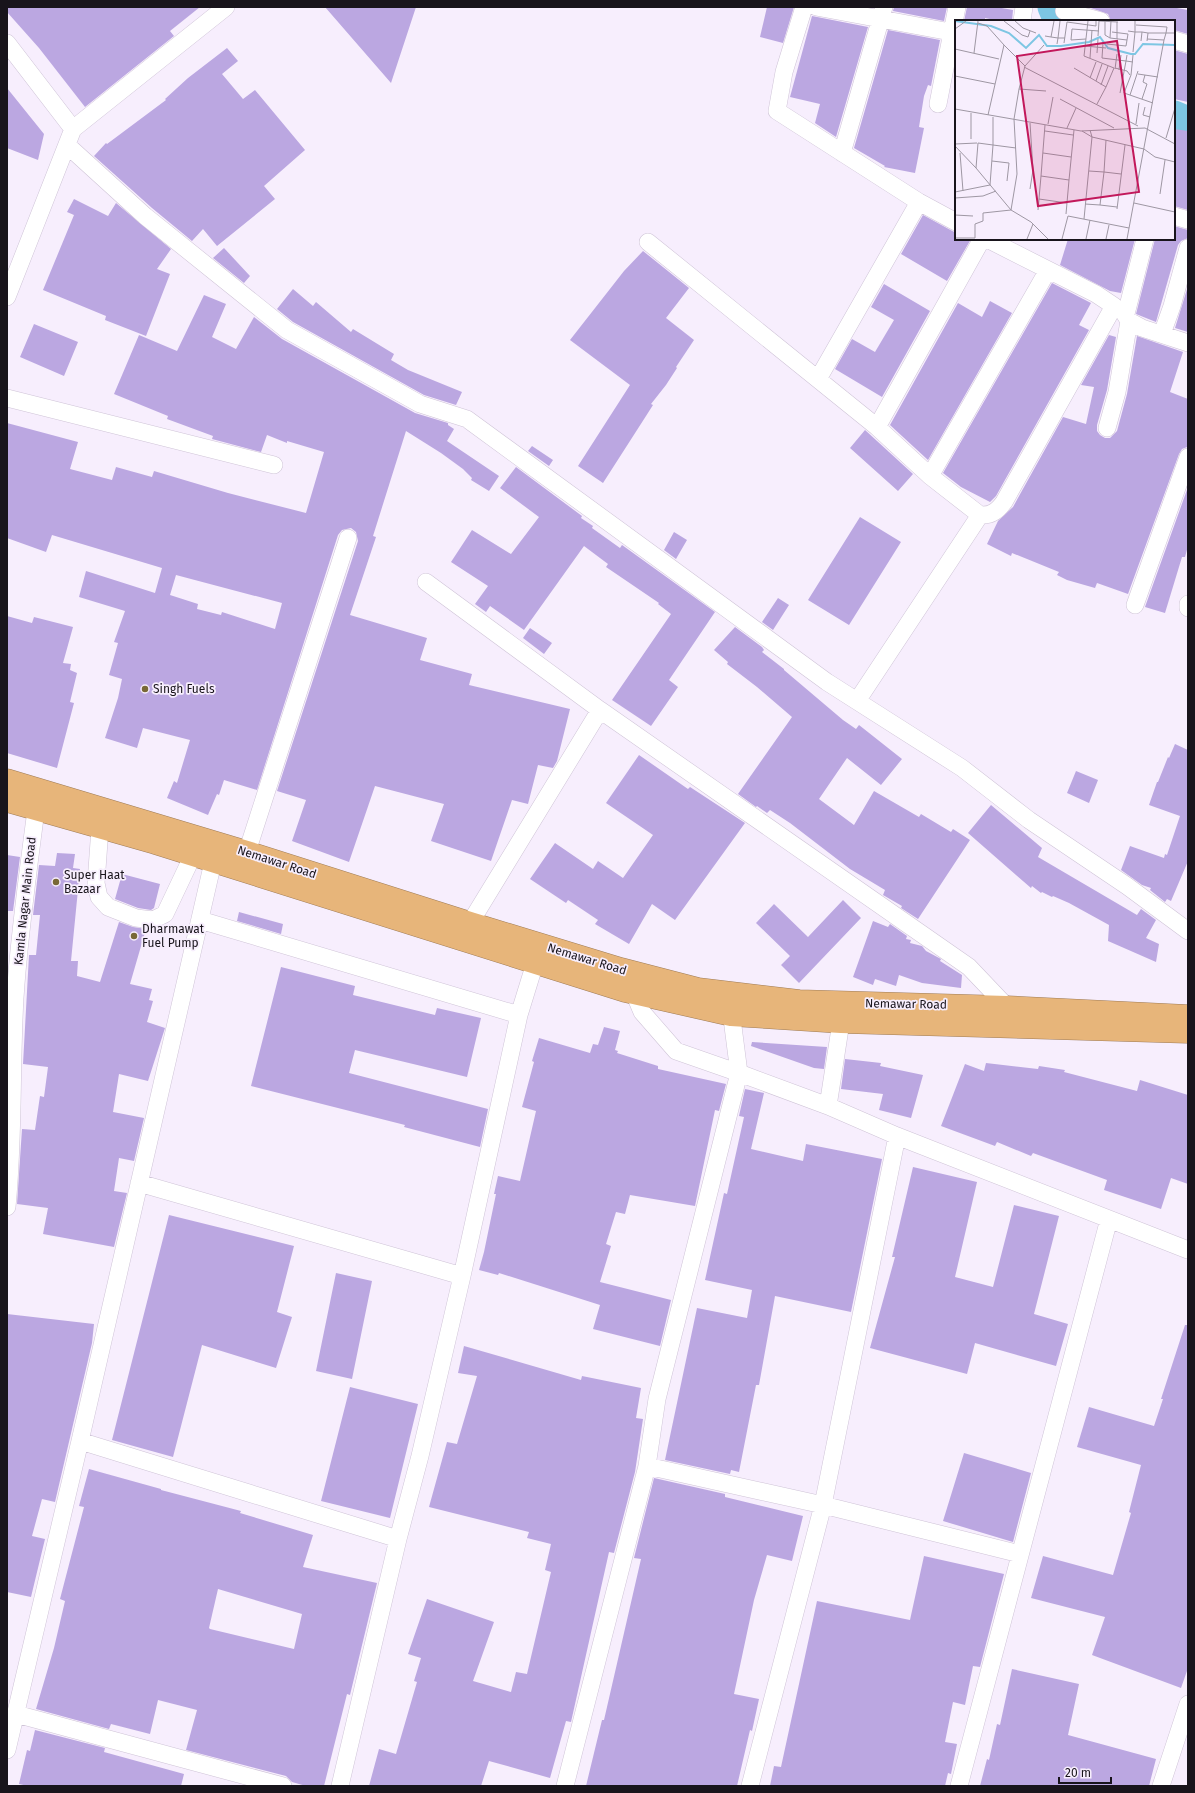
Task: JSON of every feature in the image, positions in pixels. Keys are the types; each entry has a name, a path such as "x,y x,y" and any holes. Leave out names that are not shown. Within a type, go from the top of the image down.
{"highway":[{"name":"Nemawar Road","path":"7,780 215,852 636,983 731,1015 841,1022 1188,1032"},
{"name":"Nemawar Road","path":"7,801 193,855 215,852 247,852 470,923 539,954"},
{"name":"Nemawar Road","path":"636,983 729,992 799,1001 1007,1007 1188,1016"}],"street":[{"path":"7,297 73,129 226,7"},
{"path":"804,7 784,72 777,111 919,202 955,221"},
{"path":"816,7 883,13 954,33 938,104"},
{"path":"956,20 957,7"},
{"path":"1022,20 1024,7"},
{"path":"1064,11 1097,20"},
{"path":"842,153 883,13"},
{"path":"1175,40 1188,44"},
{"path":"7,43 73,129"},
{"path":"67,145 145,216 287,330 420,404 467,419 802,664 962,768 1029,820 1127,886 1188,931"},
{"path":"818,379 919,202"},
{"path":"1175,216 1188,220"},
{"path":"877,427 981,240"},
{"path":"989,240 1096,294 1142,328 1188,343"},
{"path":"1107,428 1117,392 1123,314 1145,240"},
{"path":"648,242 877,427 930,476 980,515 990,515 1004,502 1123,314"},
{"path":"1162,334 1172,306 1188,248"},
{"path":"930,476 1048,270"},
{"path":"7,398 274,465"},
{"path":"1135,605 1188,457"},
{"path":"857,701 980,515"},
{"path":"247,852 348,538"},
{"path":"426,582 600,710 969,967 1007,1007"},
{"path":"470,923 600,710"},
{"name":"Kamla Nagar Main Road","path":"7,1207 11,1165 15,998 36,810"},
{"path":"100,828 96,884 99,897 108,907 136,918 153,920 165,914 193,855"},
{"path":"7,1750 80,1441 215,852"},
{"path":"200,920 519,1016"},
{"path":"340,1786 462,1276 519,1016 539,954"},
{"path":"636,983 642,1012 676,1051 828,1106 897,1136 1188,1250"},
{"path":"565,1786 647,1466 657,1399 739,1073 729,992"},
{"path":"828,1106 841,1022"},
{"path":"750,1786 823,1505 897,1136"},
{"path":"139,1183 462,1276"},
{"path":"959,1786 1109,1219"},
{"path":"80,1441 398,1539"},
{"path":"647,1466 823,1505 1020,1554"},
{"path":"1161,1786 1188,1704"},
{"path":"16,1714 283,1786"}],"building":[{"path":"7,7 200,7 170,31 174,36 85,107 39,48 7,12"},
{"path":"325,7 416,7 391,83"},
{"path":"767,7 794,7 783,43 760,37"},
{"path":"894,7 947,7 944,21 893,11"},
{"path":"967,7 996,7 1013,10 1012,20 994,20 985,18 985,20 964,20"},
{"path":"1088,7 1171,7 1188,10 1188,34 1175,30 1175,20 1111,20 1108,14"},
{"path":"812,16 868,27 836,137 815,123 820,104 790,97"},
{"path":"888,30 940,40 931,86 928,85 924,96 919,127 924,128 915,173 884,167 885,166 854,148"},
{"path":"227,48 238,61 222,74 243,99 255,90 305,150 264,186 275,199 217,246 203,229 192,241 152,208 94,156 106,143 107,144 166,100 165,99 188,78"},
{"path":"1175,50 1188,54 1188,102 1175,99"},
{"path":"7,88 44,134 38,160 7,148"},
{"path":"1175,129 1188,131 1188,210 1175,206"},
{"path":"74,199 108,216 116,203 171,249 157,269 170,274 146,336 105,320 106,316 43,290 74,215 67,212"},
{"path":"923,215 955,232 955,240 970,240 947,281 901,254"},
{"path":"1175,226 1188,230 1188,238 1181,241 1178,245 1156,322 1136,314 1155,240 1175,240"},
{"path":"1068,240 1135,240 1121,293 1110,291 1060,265"},
{"path":"224,248 250,276 244,283 213,258"},
{"path":"643,251 689,288 666,318 694,340 666,385 651,404 653,405 603,483 578,466 630,385 570,340 624,271"},
{"path":"1052,283 1091,303 1079,325 1089,330 996,496 990,502 961,487 943,473"},
{"path":"884,284 930,311 882,397 835,369 852,339 875,352 894,320 871,307"},
{"path":"1188,286 1188,332 1175,328"},
{"path":"293,289 313,306 316,302 351,332 353,329 394,354 391,360 408,370 462,392 456,405 424,395 293,322 277,309"},
{"path":"204,295 226,304 212,337 236,349 254,317 282,339 415,413 448,423 448,425 454,429 447,441 499,476 489,491 471,480 472,478 463,469 441,453 406,431 373,536 376,537 350,615 427,638 420,660 472,674 469,685 570,709 557,761 553,768 538,765 528,804 512,800 491,861 431,841 444,804 375,786 349,862 292,841 306,800 277,791 358,541 356,532 351,528 342,530 338,535 257,790 224,780 219,795 217,794 208,815 167,798 174,781 177,783 190,740 143,728 137,748 105,738 118,698 122,679 109,675 118,643 114,642 125,611 79,597 86,571 155,593 162,568 52,535 46,552 7,538 7,423 78,442 70,469 112,480 116,467 152,477 154,471 228,493 306,513 324,452 287,441 287,443 267,435 261,452 212,439 213,436 167,419 168,416 114,394 139,335 177,351","holes":["176,575 282,603 275,629 222,612 221,615 197,609 198,604 170,595"]},
{"path":"990,301 1012,313 928,460 890,425 958,303 982,317"},
{"path":"34,324 78,342 64,376 20,357"},
{"path":"1109,335 1116,337 1107,390 1097,425 1097,431 1100,435 1105,438 1110,438 1117,431 1127,394 1137,336 1183,352 1170,392 1188,399 1187,447 1182,449 1179,454 1128,594 1097,583 1095,588 1067,580 1057,575 1059,572 1012,553 1011,556 987,544 998,521 1013,507 1063,417 1086,424 1094,387 1081,385"},
{"path":"865,430 913,474 898,491 850,448"},
{"path":"532,446 553,460 549,466 528,451"},
{"path":"516,467 582,516 581,518 593,526 592,528 620,548 622,545 715,612 669,680 678,687 651,726 612,700 671,614 658,604 659,603 606,567 608,564 584,546 524,630 490,606 486,612 475,604 488,586 451,562 472,530 511,554 539,517 500,488"},
{"path":"1188,487 1188,546 1185,557 1182,557 1165,613 1145,607"},
{"path":"860,517 901,542 849,625 808,600"},
{"path":"674,532 687,540 676,559 664,550"},
{"path":"778,598 789,605 773,630 762,622"},
{"path":"7,616 32,623 34,617 73,627 63,663 71,664 70,670 77,673 70,702 74,703 57,768 7,753"},
{"path":"735,627 762,647 764,650 762,652 843,720 856,729 859,725 902,759 881,785 847,758 819,799 854,825 874,791 919,817 921,814 951,832 953,829 970,840 918,919 901,908 902,906 883,895 885,890 850,869 790,823 770,810 767,813 757,806 756,807 738,794 792,717 727,664 728,662 714,650"},
{"path":"530,628 552,643 544,654 523,638"},
{"path":"1175,744 1188,750 1188,861 1171,901 1167,899 1165,902 1150,890 1151,888 1142,885 1121,870 1130,846 1164,858 1165,854 1167,855 1180,816 1149,805 1157,782"},
{"path":"639,755 688,789 690,787 745,823 675,920 652,904 629,944 595,924 598,920 568,900 566,903 530,879 555,843 593,869 598,861 623,878 653,835 606,803"},
{"path":"1076,771 1098,780 1089,803 1067,793"},
{"path":"991,805 1042,848 1038,857 1137,915 1141,909 1156,920 1146,938 1159,944 1156,962 1108,941 1109,925 1069,903 1042,892 1041,893 1032,886 1031,888 968,833"},
{"path":"57,853 75,854 73,868 80,869 71,961 78,961 77,976 100,982 119,922 133,927 146,929 130,984 152,989 149,1000 153,1001 147,1022 165,1028 148,1081 119,1074 113,1112 144,1118 134,1161 119,1158 114,1191 127,1193 114,1247 43,1234 48,1208 17,1204 22,1129 35,1130 40,1096 44,1097 48,1067 23,1064 29,955 36,955 40,915 33,915 39,865 55,866"},
{"path":"7,855 20,857 13,911 7,911"},
{"path":"122,874 160,884 154,908 151,910 138,908 115,899"},
{"path":"843,900 861,918 799,983 781,965 790,956 756,923 774,904 808,937"},
{"path":"239,912 283,924 281,934 237,921"},
{"path":"873,921 888,927 890,924 907,936 906,939 911,940 910,943 922,946 926,951 941,959 940,961 962,975 961,988 922,983 899,975 896,986 875,979 873,985 853,977"},
{"path":"281,967 355,986 353,995 435,1015 437,1008 481,1018 467,1077 355,1050 349,1073 488,1109 480,1147 404,1127 405,1125 251,1086"},
{"path":"604,1027 620,1031 615,1050 618,1051 617,1053 658,1066 658,1069 726,1084 719,1111 715,1110 695,1206 630,1195 625,1214 616,1212 606,1244 611,1246 600,1282 671,1300 660,1346 593,1329 600,1305 499,1273 498,1275 479,1270 496,1194 494,1194 498,1176 520,1181 536,1111 522,1107 534,1062 532,1061 539,1038 590,1053 593,1044 598,1045"},
{"path":"752,1042 827,1047 824,1069 814,1068 751,1046"},
{"path":"845,1059 881,1063 880,1066 923,1075 911,1118 879,1110 883,1094 841,1089"},
{"path":"986,1063 1038,1069 1039,1066 1065,1070 1064,1072 1137,1091 1140,1080 1188,1095 1188,1184 1171,1178 1161,1209 1104,1190 1107,1180 1033,1153 1031,1156 997,1142 995,1146 941,1126 965,1064 984,1071"},
{"path":"745,1089 764,1093 751,1149 803,1161 806,1144 882,1159 851,1312 775,1296 759,1385 756,1385 739,1472 731,1470 730,1474 665,1460 697,1308 747,1318 752,1290 705,1280 724,1193 727,1194 744,1117 739,1116"},
{"path":"913,1167 977,1182 955,1277 993,1287 1014,1205 1059,1216 1034,1314 1068,1324 1056,1366 975,1343 967,1374 870,1348 895,1257 892,1257"},
{"path":"169,1215 294,1246 277,1312 292,1317 276,1368 202,1345 173,1457 112,1440"},
{"path":"336,1273 372,1281 352,1379 316,1371"},
{"path":"7,1314 94,1324 92,1343 55,1502 42,1499 32,1536 45,1539 31,1597 7,1592"},
{"path":"1185,1325 1188,1325 1188,1668 1181,1688 1092,1655 1105,1617 1031,1598 1043,1556 1113,1575 1131,1513 1129,1512 1141,1465 1077,1447 1089,1407 1154,1426 1163,1399 1161,1399"},
{"path":"464,1346 581,1380 582,1376 641,1388 636,1418 643,1419 635,1472 614,1553 609,1552 571,1722 566,1721 550,1778 489,1761 481,1786 369,1786 379,1749 396,1754 417,1682 414,1681 421,1658 408,1654 427,1599 494,1622 473,1681 511,1692 516,1672 527,1674 551,1572 545,1570 551,1544 527,1538 529,1532 429,1507 447,1442 457,1444 477,1376 458,1373"},
{"path":"350,1387 418,1404 390,1518 321,1501"},
{"path":"964,1453 1031,1473 1013,1542 943,1521"},
{"path":"89,1469 241,1511 240,1513 313,1535 303,1567 377,1583 350,1695 347,1694 324,1786 306,1786 292,1782 286,1776 186,1750 197,1710 158,1700 150,1734 111,1724 109,1729 36,1709 54,1648 65,1601 60,1599 84,1507 79,1506","holes":["218,1589 302,1614 294,1649 209,1628"]},
{"path":"654,1478 725,1494 725,1497 803,1516 792,1561 767,1555 754,1600 734,1694 759,1699 737,1786 586,1786 602,1720 604,1720 641,1559 634,1558"},
{"path":"924,1556 1004,1574 980,1667 973,1666 965,1705 953,1702 945,1742 957,1744 951,1774 948,1773 945,1786 770,1786 774,1766 781,1767 817,1601 910,1620"},
{"path":"1012,1669 1079,1684 1068,1735 1156,1759 1149,1786 980,1786 987,1759 989,1760 997,1724 1000,1725"},
{"path":"35,1730 105,1748 104,1752 184,1774 181,1786 28,1786 19,1784 27,1750 30,1751"}],"waterway":[{"path":"1053,7 1059,20"},
{"path":"1175,116 1188,122"}],"place":[{"name":"Singh Fuels","path":"145,689"},
{"name":"Super Haat Bazaar","path":"56,882"},
{"name":"Dharmawat Fuel Pump","path":"134,936"}]}
